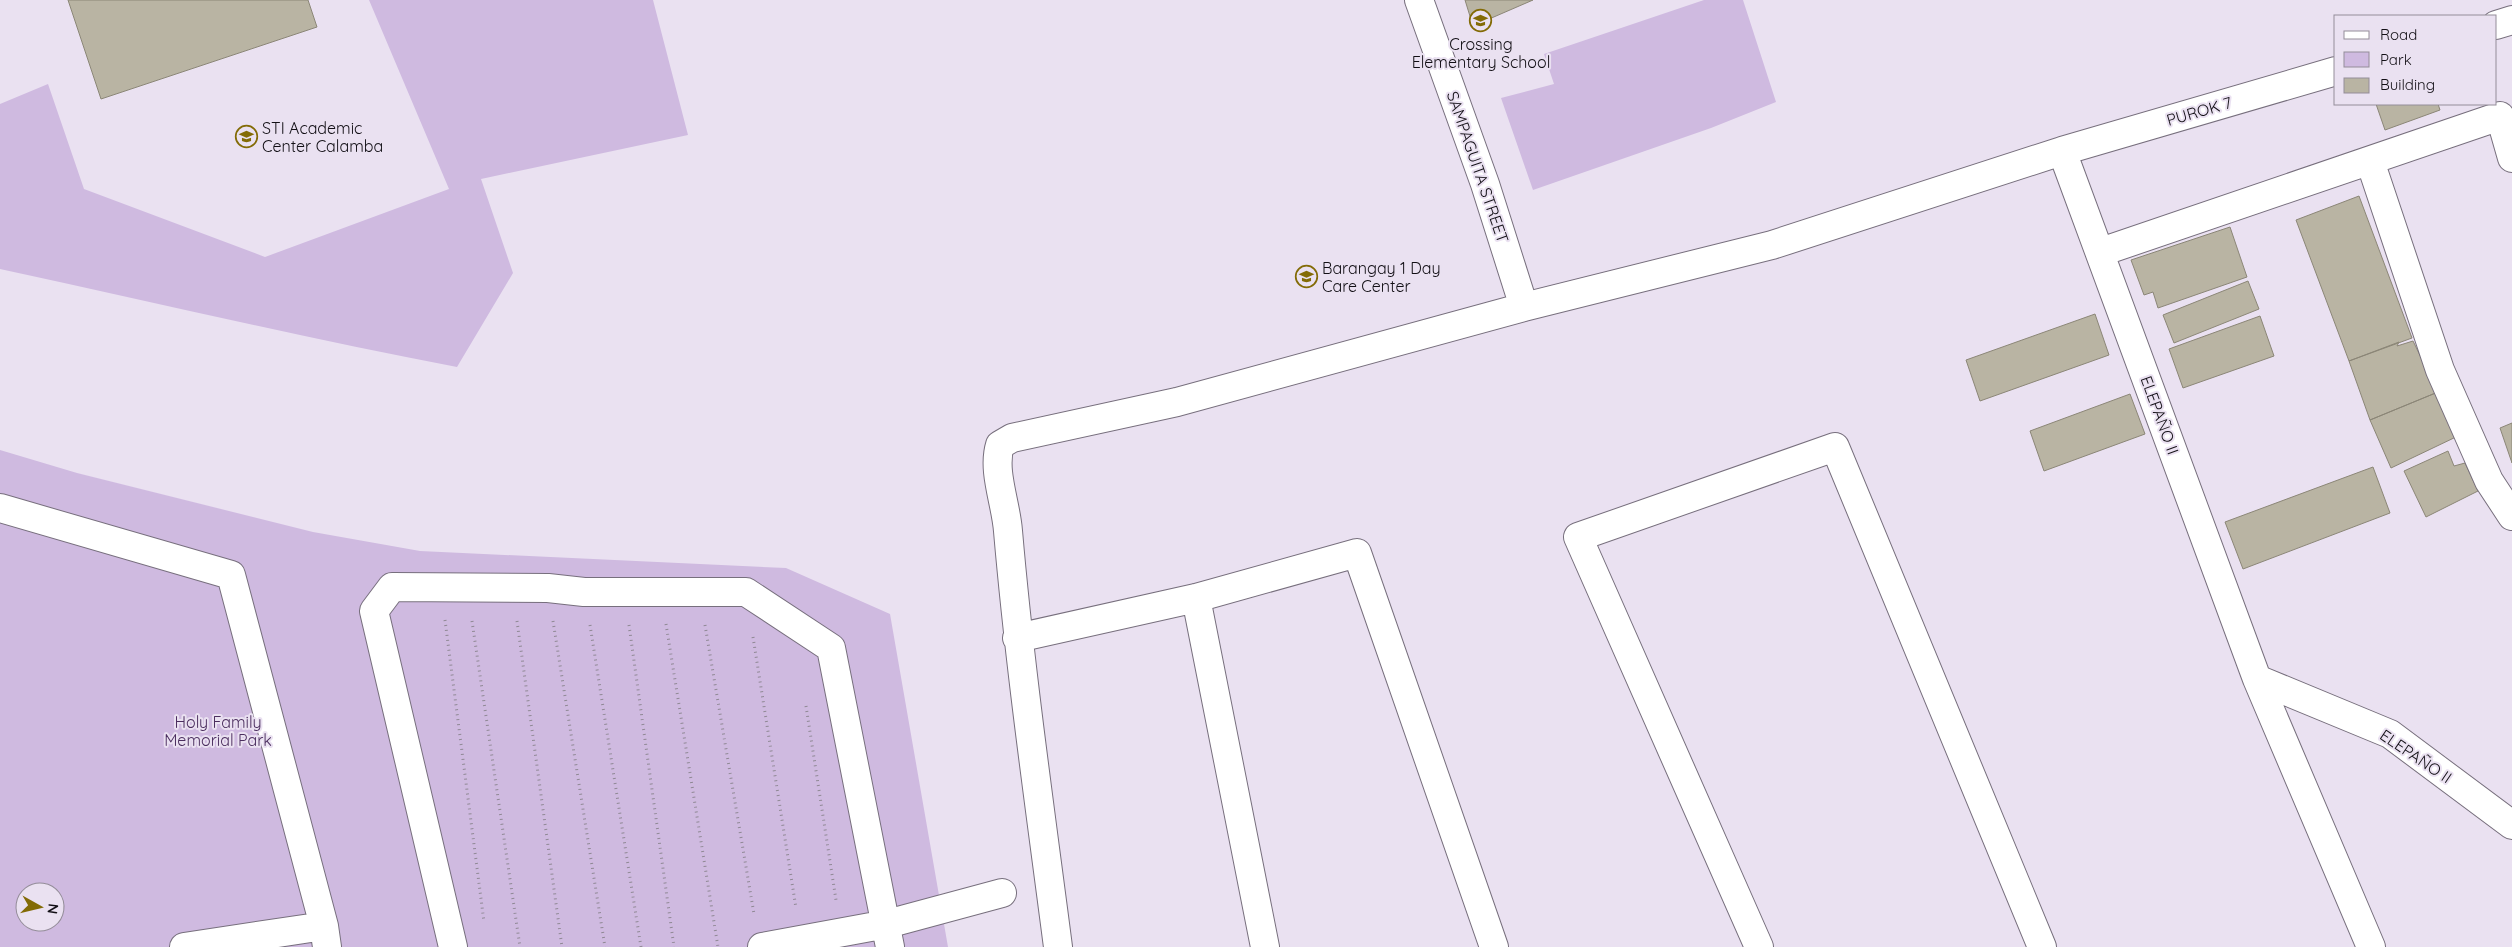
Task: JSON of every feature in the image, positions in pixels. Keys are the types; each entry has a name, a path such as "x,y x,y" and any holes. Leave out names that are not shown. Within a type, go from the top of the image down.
{"street":[{"name":"SAMPAGUITA STREET","path":"1419,0 1485,184 1524,307"},
{"path":"2497,25 2512,20"},
{"name":"PUROK 7","path":"1017,638 1007,519 996,457 1000,445 1012,438 1177,402 1524,307 1772,245 2062,151 2334,72"},
{"path":"2101,252 2370,162 2500,116 2512,158"},
{"name":"ELEPAÑO II","path":"2062,151 2101,252 2256,679 2371,947"},
{"path":"2370,162 2440,370 2489,481 2512,516"},
{"path":"1760,947 1578,537 1835,447 2042,947"},
{"path":"0,508 232,575 326,936 184,947"},
{"path":"1058,947 1017,638 1196,598 1357,553 1494,947"},
{"path":"453,947 374,611 392,587 548,588 584,592 746,592 831,648 888,935"},
{"path":"1196,598 1265,947"},
{"name":"ELEPAÑO II","path":"2256,679 2390,734 2512,825"},
{"path":"762,947 840,932 888,935 1002,893"}],"path":[{"path":"454,588 484,928"},
{"path":"454,588 520,947"},
{"path":"513,588 562,947"},
{"path":"548,588 605,947"},
{"path":"584,592 641,947"},
{"path":"624,592 674,947"},
{"path":"661,592 718,947"},
{"path":"699,592 754,917"},
{"path":"746,592 801,940"},
{"path":"805,701 840,932"}],"green space":[{"path":"369,0 653,0 688,135 481,179 513,273 457,367 286,332 0,269 0,104 48,84 84,189 265,257 449,189"},
{"path":"1704,0 1743,0 1776,102 1711,128 1533,190 1501,98 1554,84 1544,54"},
{"name":"Holy Family Memorial Park","path":"0,450 77,473 313,532 420,551 786,568 890,614 948,947 0,947"}],"building":[{"path":"68,0 308,0 317,27 101,99"},
{"path":"1465,0 1533,0 1473,26"},
{"path":"2376,105 2438,105 2440,110 2385,130"},
{"path":"2359,196 2412,338 2349,361 2296,220"},
{"path":"2230,227 2247,277 2158,308 2153,292 2144,295 2131,260"},
{"path":"2248,281 2259,309 2174,343 2163,315"},
{"path":"2095,314 2109,355 1980,401 1966,360"},
{"path":"2260,316 2274,356 2183,388 2169,349"},
{"path":"2413,341 2438,392 2370,420 2349,361 2399,342 2397,346"},
{"path":"2438,392 2458,436 2391,468 2370,420"},
{"path":"2130,394 2145,434 2044,471 2030,431"},
{"path":"2512,423 2512,463 2500,428"},
{"path":"2448,451 2454,466 2465,463 2478,491 2426,517 2404,471"},
{"path":"2373,467 2390,513 2243,569 2225,522"}],"place":[{"name":"Crossing Elementary School","path":"1481,20"},
{"name":"STI Academic Center Calamba","path":"246,137"},
{"name":"Barangay 1 Day Care Center","path":"1306,277"}]}
